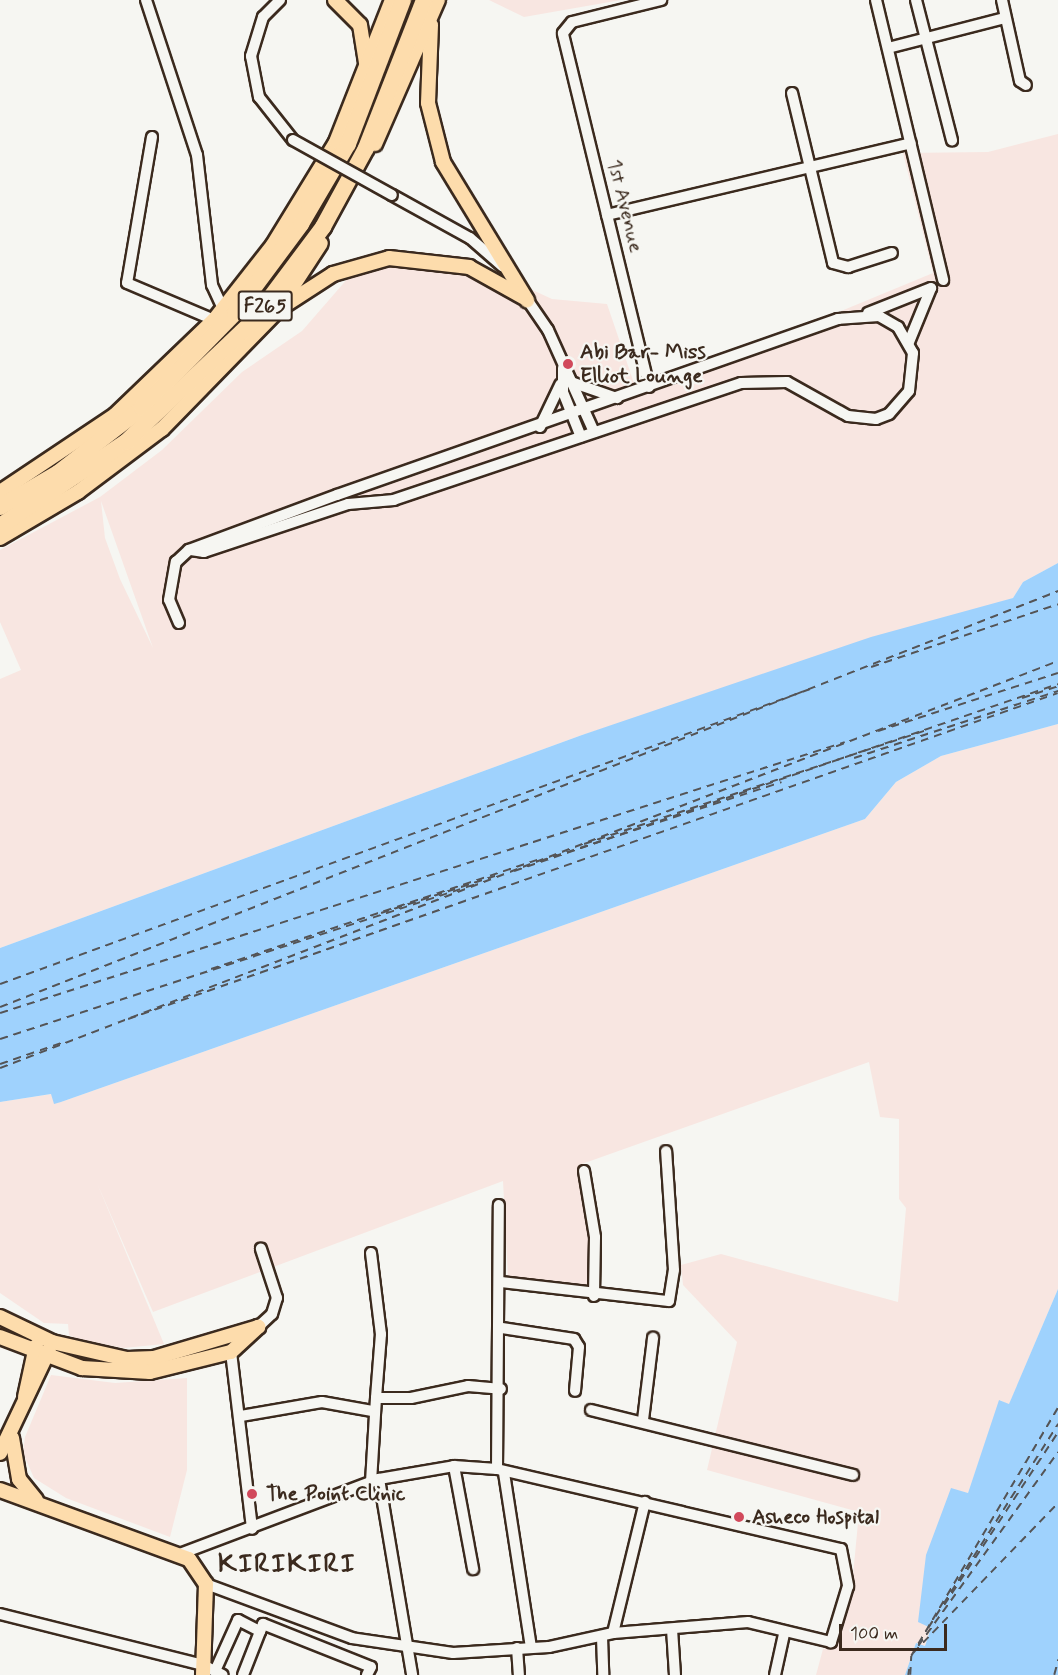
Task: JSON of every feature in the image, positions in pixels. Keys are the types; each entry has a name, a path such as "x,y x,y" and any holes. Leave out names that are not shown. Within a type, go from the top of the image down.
{"highway":[{"name":"F265","path":"0,507 92,440 202,350 295,232 348,144 403,0"},
{"name":"F265","path":"0,526 126,442 235,349 256,325 322,227 360,158 394,85 424,0"},
{"path":"56,466 92,440"}],"main road":[{"path":"335,0 360,25 366,76"},
{"path":"92,440 219,314 298,207 366,76 392,0"},
{"path":"276,312 349,196 432,18 438,0"},
{"path":"432,18 428,103 434,136 456,189 527,300"},
{"path":"256,325 333,274 388,258 469,267 527,300"},
{"path":"0,538 123,459 198,395 235,349"},
{"path":"0,492 56,466"},
{"path":"0,1317 45,1340 105,1356 154,1358 258,1328"},
{"path":"0,1337 40,1355 99,1370 150,1372 231,1352 258,1328"},
{"path":"0,1453 12,1438 45,1340"},
{"path":"12,1438 19,1479 40,1503"},
{"path":"0,1490 180,1554 206,1584 211,1671"}],"street":[{"path":"146,0 197,155 213,285 219,314"},
{"path":"280,0 263,17 251,56 259,97 293,140 470,238 498,261 548,330 563,368 573,414 581,437"},
{"name":"1st Avenue","path":"649,387 563,33 572,22 661,0"},
{"path":"876,0 943,280"},
{"path":"916,0 952,140"},
{"path":"1002,0 1020,81 1026,85"},
{"path":"888,48 1005,18"},
{"path":"792,93 808,170 833,264 848,267 892,252"},
{"path":"152,137 127,283 219,314"},
{"path":"607,215 808,170 911,143"},
{"path":"179,624 169,600 176,562 189,550 540,427 838,319 868,313 931,288 909,342 914,373 909,392 889,414 876,419 848,416 787,382 759,380 594,432 394,500 348,504 204,552 189,550"},
{"path":"868,313 890,321 909,342"},
{"path":"566,382 617,398"},
{"path":"566,382 585,410 594,432"},
{"path":"540,427 566,382"},
{"path":"501,1282 594,1296 669,1301 673,1295 666,1151"},
{"path":"584,1171 595,1237 594,1296"},
{"path":"499,1205 502,1328 501,1471 531,1648"},
{"path":"258,1328 272,1314 276,1298 261,1249"},
{"path":"371,1253 381,1334 376,1398 372,1411 375,1480 412,1675"},
{"path":"502,1328 574,1340 579,1347 575,1390"},
{"path":"642,1420 653,1338"},
{"path":"231,1352 241,1416 252,1529"},
{"path":"376,1398 411,1398 468,1386 501,1389"},
{"path":"241,1416 322,1402 372,1411"},
{"path":"591,1410 642,1420 853,1475"},
{"path":"454,1466 473,1569"},
{"path":"180,1554 252,1529 375,1480 454,1466 501,1471 645,1502 841,1549 848,1586 835,1637 831,1642 784,1634 748,1622 608,1635 531,1648 453,1653 407,1648 352,1638 206,1584"},
{"path":"603,1675 608,1635 645,1502"},
{"path":"0,1614 211,1671 237,1620 260,1631"},
{"path":"243,1675 263,1624 370,1667 367,1675"},
{"path":"672,1629 675,1675"},
{"path":"775,1675 784,1634"},
{"path":"517,1648 519,1675"}],"shaded area":[{"path":"489,0 621,0 524,17"},
{"path":"1058,134 1058,563 1023,582 1013,598 582,735 0,948 0,679 21,670 0,622 0,550 100,497 162,450 242,372 302,331 362,262 426,253 459,256 552,299 607,304 638,395 933,273 903,153 988,152","holes":["101,501 153,648 120,579 105,538"]},
{"path":"1058,724 1058,1289 1009,1405 1000,1400 968,1493 951,1489 931,1628 925,1646 916,1643 905,1675 816,1675 823,1649 837,1645 852,1586 859,1512 707,1470 737,1342 683,1285 681,1265 721,1254 898,1302 906,1208 899,1199 899,1119 880,1117 869,1062 579,1165 597,1232 590,1289 508,1278 503,1181 153,1312 97,1183 164,1344 124,1348 80,1340 69,1335 68,1324 44,1323 0,1293 0,1102 52,1094 54,1103 61,1102 865,819 896,782 941,756"},
{"path":"51,1375 115,1383 187,1378 187,1470 170,1537 66,1498 34,1478 23,1453 25,1437"}],"water":[{"path":"1058,563 1058,724 941,756 896,782 865,819 61,1102 54,1104 51,1094 0,1102 0,948 582,735 871,637 1013,598 1023,582"},
{"path":"1058,1289 1058,1675 905,1675 916,1643 925,1646 931,1628 918,1622 926,1555 951,1488 968,1493 999,1400 1009,1404"}],"ferry route":[{"path":"0,1007 1058,591"},
{"path":"871,667 1058,604"},
{"path":"0,1068 1058,661"},
{"path":"878,731 1058,673"},
{"path":"514,871 1058,684"},
{"path":"1022,698 1058,686"},
{"path":"0,984 813,688"},
{"path":"854,758 1058,691"},
{"path":"128,1019 1058,693"},
{"path":"584,844 929,729"},
{"path":"0,1013 845,742"},
{"path":"540,861 781,782"},
{"path":"211,969 540,859"},
{"path":"381,913 501,874"},
{"path":"0,1039 476,884"},
{"path":"0,1064 64,1042"},
{"path":"910,1675 911,1656 1058,1407"},
{"path":"928,1628 1058,1424"},
{"path":"944,1605 1058,1432"},
{"path":"918,1646 1058,1452"},
{"path":"913,1653 1058,1503"},
{"path":"1054,1675 1058,1660"},
{"path":"908,1675 909,1669"}],"place":[{"name":"Abi Bar- Miss Elliot Lounge","path":"568,364"},
{"name":"The Point Clinic","path":"252,1494"},
{"name":"Asheco Hospital","path":"739,1517"}],"district":[{"name":"KIRIKIRI","path":"287,1565"}]}
